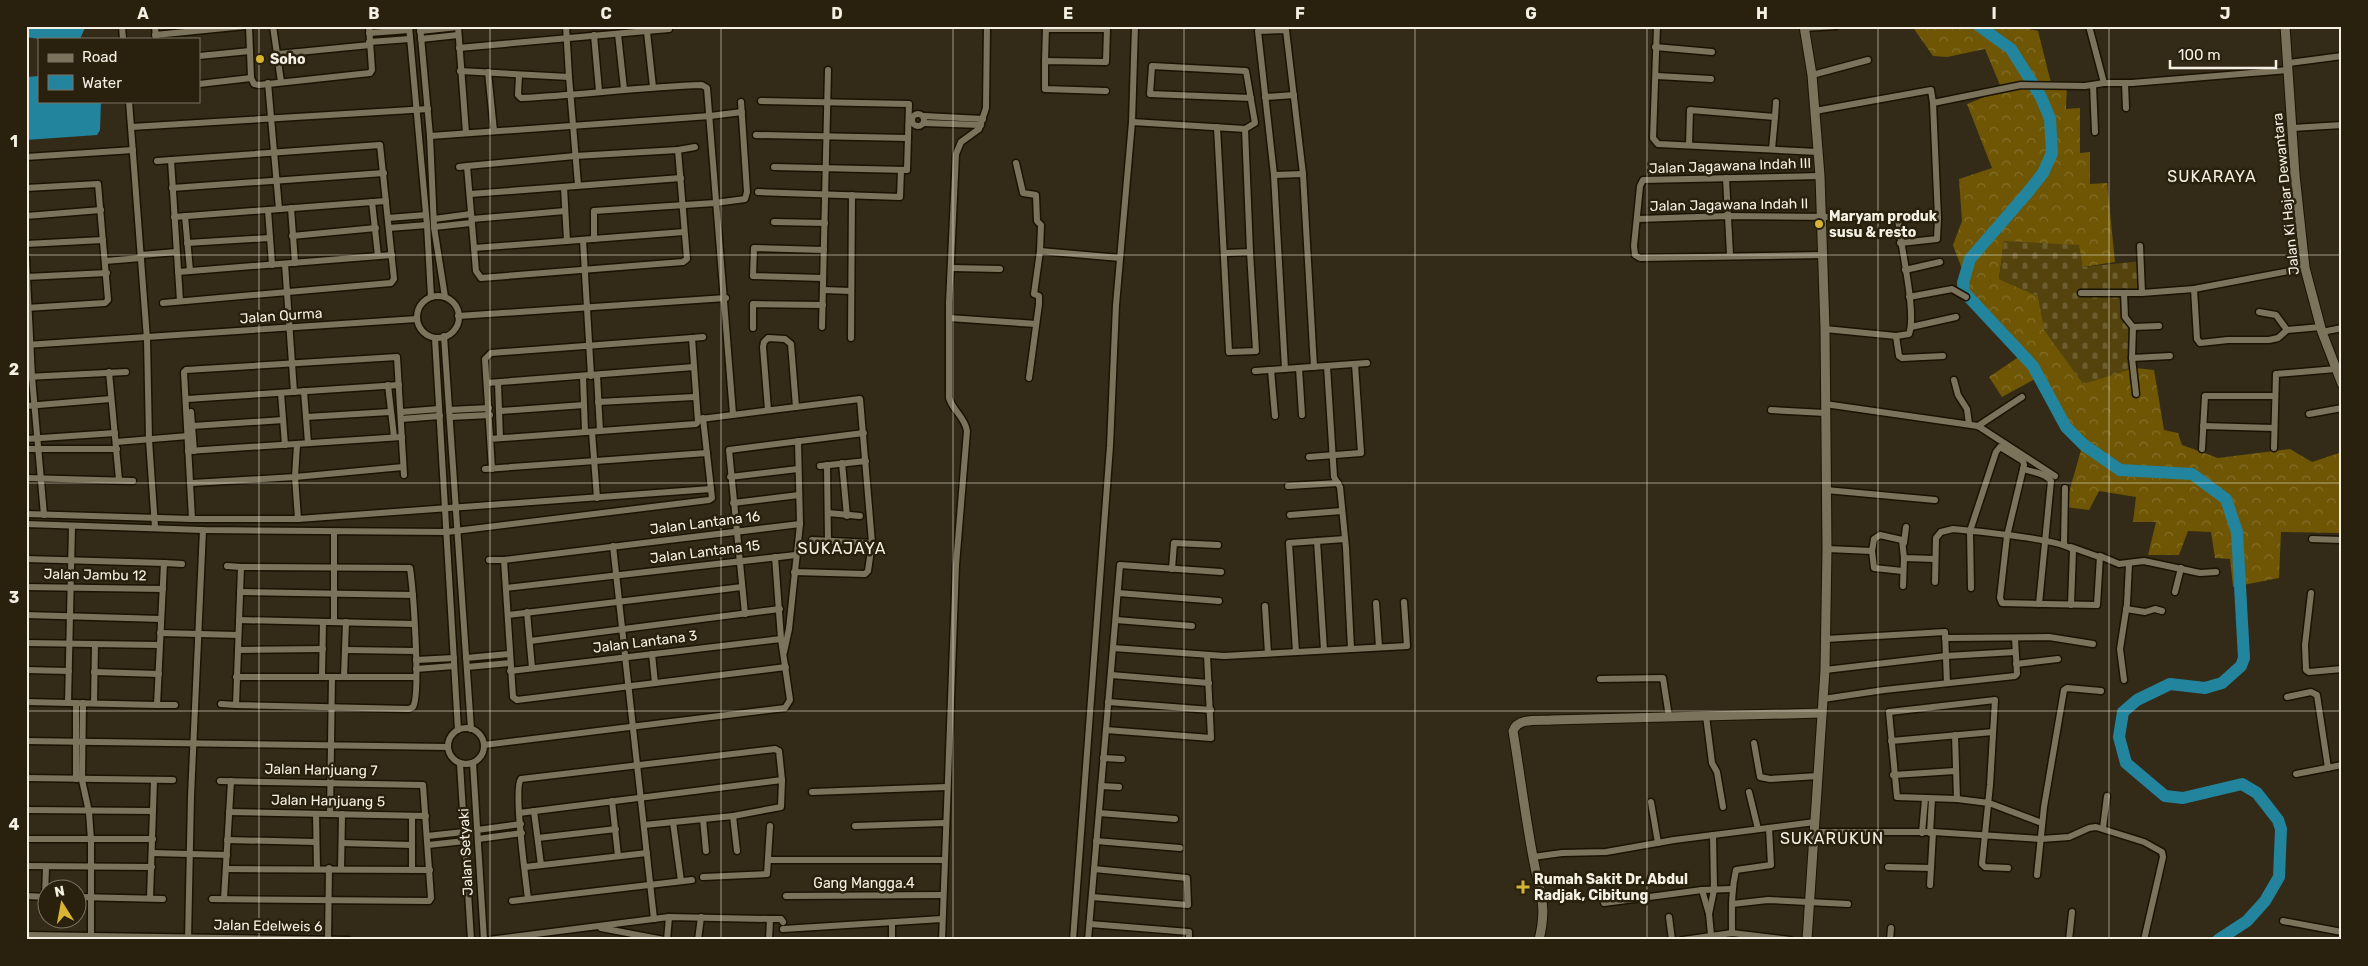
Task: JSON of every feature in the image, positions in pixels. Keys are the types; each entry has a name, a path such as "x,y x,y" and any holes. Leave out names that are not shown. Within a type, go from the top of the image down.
{"street":[{"path":"154,26 156,37 247,26 251,78 254,84 370,73 372,70 369,30 409,28 426,216 430,226 445,297"},
{"path":"273,26 281,82"},
{"path":"566,26 578,185"},
{"path":"942,940 956,565 967,431 962,418 951,405 949,398 949,318 958,146 976,132 982,122 986,108 988,26"},
{"path":"1073,940 1110,446 1119,258 1132,122 1135,26"},
{"path":"1657,26 1655,47 1657,76 1653,138 1658,144 1818,152"},
{"path":"1807,940 1825,670 1827,549 1825,329 1820,176 1812,75 1804,27 1836,26"},
{"path":"2089,26 2104,83"},
{"name":"Jalan Ki Hajar Dewantara","path":"2286,26 2292,128 2305,268 2321,330 2342,384"},
{"path":"431,297 430,226 434,219 430,136 420,28 458,27 466,133"},
{"path":"1045,61 1106,62 1107,29 1046,28 1045,61 1045,89 1106,91"},
{"path":"459,48 669,29"},
{"path":"1285,369 1274,175 1258,31 1286,30 1303,174 1314,367"},
{"path":"647,32 653,87"},
{"path":"618,34 624,89"},
{"path":"421,39 458,35"},
{"path":"594,35 599,91"},
{"path":"278,54 410,39"},
{"path":"1655,47 1712,52"},
{"path":"200,56 250,51"},
{"path":"1933,103 2021,85 2125,83 2289,66 2342,56"},
{"path":"1812,75 1868,60"},
{"path":"1132,122 1245,128 1254,122 1251,98 1246,71 1152,66 1150,94 1251,98"},
{"path":"822,327 828,70"},
{"path":"460,71 569,77"},
{"path":"488,72 494,131"},
{"path":"519,75 518,95 521,98 653,87 706,86 710,116 715,203 726,298 733,414"},
{"path":"1657,76 1711,79"},
{"path":"200,84 251,78"},
{"path":"268,83 279,209"},
{"path":"2125,83 2126,108"},
{"path":"2093,85 2095,132"},
{"path":"1815,111 1928,90 1932,92 1938,218 1937,239 1900,243"},
{"path":"1265,97 1294,95"},
{"path":"761,101 909,104 912,113 908,138 907,170 774,167"},
{"path":"129,102 147,338 149,440 156,517 155,527"},
{"path":"594,239 594,212 742,200 746,196 741,102"},
{"path":"1772,149 1776,102"},
{"path":"131,127 428,109"},
{"path":"1689,145 1692,110 1775,117"},
{"path":"430,136 710,116 742,112"},
{"path":"912,113 920,114 924,120"},
{"path":"911,125 917,126 924,120 982,122"},
{"path":"2292,128 2342,124"},
{"path":"1217,127 1229,352 1256,351 1245,128"},
{"path":"756,135 908,138"},
{"path":"157,161 275,154 378,144 381,147 394,278 391,283 163,303"},
{"path":"459,167 575,156 678,150 695,147"},
{"path":"26,157 133,150"},
{"path":"467,166 476,271 481,278 685,261 687,255 678,150"},
{"path":"171,160 180,301"},
{"path":"1016,163 1023,193 1036,196 1037,221 1041,225 1040,251 1034,294 1039,297 1030,378"},
{"path":"758,192 900,197 901,170"},
{"path":"172,188 384,173"},
{"path":"1274,175 1303,174"},
{"name":"Jalan Jagawana Indah III","path":"1638,219 1640,182 1643,180 1820,176"},
{"path":"470,194 681,178"},
{"path":"1726,178 1730,256"},
{"path":"26,188 98,184 108,302 28,308"},
{"path":"564,187 568,242"},
{"path":"851,338 852,195"},
{"path":"174,217 386,201"},
{"path":"372,202 378,256"},
{"path":"290,208 295,263"},
{"path":"26,216 101,210"},
{"path":"268,210 272,265"},
{"path":"434,219 566,211"},
{"path":"185,216 190,271"},
{"path":"388,218 426,216"},
{"name":"Jalan Jagawana Indah II","path":"1638,219 1728,216 1938,218"},
{"path":"389,228 430,226 472,218"},
{"path":"1825,329 1896,336 1907,335 1911,327 1909,297 1898,218"},
{"path":"1638,219 1634,246 1637,257 1823,256"},
{"path":"774,222 825,223"},
{"path":"292,236 376,228"},
{"path":"474,248 684,232"},
{"path":"187,243 270,238"},
{"path":"26,244 103,240"},
{"path":"582,240 589,346 598,402 600,431"},
{"path":"2140,246 2142,293"},
{"path":"823,278 753,276 754,248 824,250"},
{"path":"1040,251 1119,258"},
{"path":"106,261 176,252"},
{"path":"1225,253 1250,252"},
{"path":"178,272 392,255"},
{"path":"26,258 29,377 36,405 44,514"},
{"path":"1905,270 1940,262"},
{"path":"285,264 294,392"},
{"path":"952,268 1000,269"},
{"path":"2081,293 2142,293 2194,289 2305,268"},
{"path":"27,277 107,273"},
{"path":"1909,297 1952,289 1966,297"},
{"path":"2194,289 2198,340 2200,343 2228,340 2269,340 2278,338 2287,330 2342,328"},
{"path":"823,290 851,291"},
{"path":"2124,293 2125,317 2133,327 2132,358 2136,394"},
{"path":"431,297 445,297 453,302 458,316 455,329 444,336 435,338 423,332 417,319 420,306 431,297"},
{"path":"458,316 726,298"},
{"path":"753,328 753,304 823,306"},
{"path":"2259,312 2276,315 2287,330"},
{"path":"1911,327 1956,317"},
{"path":"949,318 1036,324"},
{"name":"Jalan Qurma","path":"29,345 417,319"},
{"path":"2133,327 2159,326"},
{"path":"444,336 471,729"},
{"path":"1896,336 1898,356 1902,358 1943,356"},
{"path":"703,337 491,353 485,359 490,411 489,469 707,453"},
{"path":"435,338 458,730"},
{"path":"26,524 203,530 446,532 709,500 712,498 707,453 694,396 692,338"},
{"path":"768,410 763,347 764,342 768,338 785,340 791,344 796,407"},
{"path":"192,519 192,426 184,372 186,370 395,356 398,360 404,475"},
{"path":"2132,358 2170,356"},
{"path":"1255,371 1367,363"},
{"path":"1309,457 1361,453 1355,364"},
{"path":"1327,366 1334,477 1338,483 1345,539 1351,649"},
{"path":"487,383 694,367"},
{"path":"1299,368 1302,415"},
{"path":"2274,448 2275,376 2278,373 2336,369"},
{"path":"1271,370 1275,416"},
{"path":"109,372 119,480"},
{"path":"29,377 126,372"},
{"path":"583,377 584,405 594,462 596,498"},
{"path":"1954,380 1958,395 1967,409 1969,424"},
{"path":"498,383 501,411 500,438"},
{"path":"388,385 394,437"},
{"path":"188,399 399,385"},
{"path":"304,391 308,443"},
{"path":"281,393 285,445"},
{"path":"598,402 694,396"},
{"path":"2202,449 2206,396 2274,396"},
{"path":"1978,426 2022,397"},
{"path":"26,406 111,399"},
{"path":"188,399 188,436 191,451"},
{"path":"490,439 693,425 700,419 858,399 860,400 864,433 872,543 868,571 865,574 794,572"},
{"path":"501,411 584,405"},
{"path":"1771,410 1825,408 1978,426 2055,476"},
{"path":"2309,414 2342,408"},
{"path":"450,414 490,411"},
{"path":"306,417 390,412"},
{"path":"401,415 440,412"},
{"path":"192,426 283,420"},
{"path":"2203,426 2274,428"},
{"path":"26,438 115,433"},
{"path":"745,614 728,452 731,448 864,433"},
{"path":"26,449 116,446 188,436"},
{"path":"191,451 402,437"},
{"path":"784,653 789,630 800,524 798,441"},
{"path":"297,444 294,477 298,519"},
{"path":"1971,588 1970,531 1998,448 2002,447 2023,461 2023,469 2006,536 2000,600 2005,604 2094,606 2098,604 2099,556"},
{"path":"828,541 828,512 824,466 866,460"},
{"path":"842,463 847,516"},
{"path":"192,482 294,477 403,467"},
{"path":"730,477 798,469"},
{"path":"2023,469 2042,474 2049,478 2051,482 2039,604"},
{"path":"26,478 133,481"},
{"path":"1288,486 1338,483"},
{"path":"2064,488 2064,545"},
{"path":"26,514 192,519 298,519 711,489"},
{"path":"1826,490 1935,500"},
{"path":"733,504 799,495"},
{"path":"1290,515 1342,511"},
{"path":"828,512 847,516 860,516"},
{"name":"Jalan Lantana 16","path":"489,560 504,560 800,524"},
{"path":"68,703 72,526"},
{"path":"1904,586 1906,526"},
{"path":"188,939 193,745 203,530"},
{"path":"1935,582 1938,534 1954,530 2045,541 2071,547 2119,564 2144,561 2200,573 2216,572"},
{"path":"334,532 334,622"},
{"path":"1903,571 1874,568 1872,564 1872,551 1874,539 1880,535 1897,538 1904,543"},
{"path":"2312,538 2342,540"},
{"path":"1296,652 1290,543 1345,539"},
{"path":"812,540 872,543"},
{"path":"1317,541 1324,650"},
{"path":"1172,569 1174,543 1218,545"},
{"path":"613,546 654,919"},
{"path":"2071,547 2073,552 2071,605"},
{"path":"1827,549 1872,551"},
{"name":"Jalan Lantana 15","path":"506,588 796,555"},
{"path":"484,745 786,708 790,700 781,639 775,557"},
{"path":"1904,558 1935,559"},
{"path":"26,560 182,564"},
{"path":"504,560 510,671 513,697 517,700 786,667"},
{"path":"157,705 164,563"},
{"path":"2124,680 2120,649 2126,610 2129,564"},
{"path":"1088,940 1120,565 1221,572"},
{"path":"220,704 409,709 415,704 414,568 227,566"},
{"path":"236,705 241,566"},
{"path":"2176,592 2181,568"},
{"name":"Jalan Jambu 12","path":"26,587 163,589"},
{"path":"508,615 742,587"},
{"path":"240,592 413,595"},
{"path":"1118,593 1219,601"},
{"path":"2311,593 2305,645 2306,670 2309,672 2342,669"},
{"path":"1113,648 1238,656 1407,646 1404,602"},
{"path":"1376,603 1379,647"},
{"path":"1265,606 1268,653"},
{"path":"530,641 780,609"},
{"path":"2126,610 2145,612 2162,610"},
{"path":"527,612 532,668"},
{"path":"26,615 161,619"},
{"path":"239,620 414,624"},
{"path":"1116,620 1192,626"},
{"path":"322,677 323,622"},
{"path":"344,677 346,622"},
{"path":"1826,639 1945,632 1947,683"},
{"path":"160,633 238,634"},
{"path":"1945,638 2049,637 2093,644"},
{"path":"1823,699 2015,676 2017,674 2016,638"},
{"name":"Jalan Lantana 3","path":"510,671 781,639"},
{"path":"26,642 159,645"},
{"path":"94,703 95,644"},
{"path":"238,650 322,649"},
{"path":"345,650 415,651"},
{"path":"1825,670 1946,656 2015,652"},
{"path":"466,658 509,654"},
{"path":"652,654 655,683"},
{"path":"1106,730 1212,738 1207,655"},
{"path":"416,660 454,658"},
{"path":"2016,664 2058,659"},
{"path":"466,667 510,663"},
{"path":"416,669 454,666"},
{"path":"26,670 69,671"},
{"path":"94,672 159,674"},
{"path":"1111,675 1209,683"},
{"path":"236,677 416,677"},
{"path":"330,814 332,677"},
{"path":"1600,679 1663,678 1669,717"},
{"path":"2037,876 2042,823 2064,690 2067,688 2101,692"},
{"path":"2287,697 2311,692 2317,695 2328,768"},
{"path":"2008,868 1983,866 1989,803 1996,702 1992,700 1892,710 1888,714 1893,775 1897,797 1957,799 1989,803 2042,823"},
{"path":"26,702 175,706"},
{"path":"1108,702 1211,710"},
{"path":"80,703 79,779 89,812 91,840 91,936"},
{"path":"1539,940 1545,912 1533,857 1513,731 1515,726 1530,721 1822,713"},
{"path":"1706,716 1712,766 1717,772 1723,807"},
{"path":"471,729 478,734 484,745 480,757 473,763 460,764 452,759 448,747 449,739 458,730 471,729"},
{"path":"1891,741 1993,732"},
{"path":"1955,735 1957,799"},
{"path":"26,741 193,745 448,747"},
{"path":"1754,742 1760,777 1770,779 1818,776"},
{"path":"528,899 519,813 518,785 521,779 775,749 779,751 782,780 781,807 733,816 644,825"},
{"path":"1103,758 1122,759"},
{"name":"Jalan Setyaki","path":"473,763 484,940"},
{"path":"460,764 471,940"},
{"path":"2296,774 2342,765"},
{"path":"1893,775 1956,771"},
{"path":"26,778 173,780"},
{"path":"150,898 154,780"},
{"name":"Jalan Hanjuang 7","path":"220,780 420,784 425,786 426,816"},
{"path":"519,813 782,780"},
{"path":"224,899 231,781"},
{"path":"812,792 947,786"},
{"path":"1101,786 1119,787"},
{"path":"1749,792 1758,829"},
{"path":"2103,828 2107,796"},
{"path":"1925,799 1931,868 1930,885"},
{"path":"1928,833 1932,799"},
{"path":"612,801 618,856"},
{"path":"1651,802 1658,843"},
{"path":"26,810 89,812 153,811"},
{"path":"534,811 541,865"},
{"name":"Jalan Hanjuang 5","path":"229,812 426,816"},
{"path":"1098,813 1175,819"},
{"path":"316,814 317,869"},
{"path":"341,869 342,814"},
{"path":"412,816 412,870"},
{"path":"212,899 429,901 431,898 426,816"},
{"path":"733,816 737,851"},
{"path":"703,819 706,851"},
{"path":"673,822 681,881"},
{"path":"1533,857 1562,853 1606,852 1713,835 1815,822"},
{"path":"855,826 945,823"},
{"path":"477,830 521,824"},
{"path":"702,876 765,874 768,872 770,826"},
{"path":"1732,933 1731,889 1736,870 1771,865 1769,828"},
{"path":"1814,832 1928,833 2040,839 2069,837 2089,828 2103,828 2144,842 2162,852 2163,857 2144,940"},
{"path":"538,838 616,829"},
{"path":"427,836 464,832"},
{"path":"478,839 522,833"},
{"path":"1708,914 1714,890 1713,835"},
{"path":"26,839 91,840 153,838"},
{"path":"227,840 316,842"},
{"path":"428,846 464,841"},
{"path":"1096,841 1180,848"},
{"path":"342,842 412,845"},
{"path":"152,853 227,855"},
{"path":"525,867 647,853"},
{"path":"768,860 944,860"},
{"path":"26,866 152,868"},
{"path":"1888,866 1931,868"},
{"path":"46,867 46,878"},
{"path":"226,869 329,868 430,870"},
{"path":"328,940 329,868"},
{"path":"1092,896 1188,905 1187,878 1094,869"},
{"path":"512,901 692,880"},
{"path":"1604,903 1702,890 1731,889"},
{"path":"1702,890 1711,935"},
{"name":"Gang Mangga.4","path":"786,896 943,896"},
{"path":"88,898 162,899"},
{"path":"1732,904 1768,900 1848,904"},
{"path":"2069,940 2072,912"},
{"path":"698,940 700,917"},
{"path":"1668,917 1672,940"},
{"path":"594,926 665,940 669,918"},
{"path":"489,940 669,918 781,919 783,922"},
{"path":"768,940 770,919"},
{"path":"783,929 942,919"},
{"path":"2283,920 2342,932"},
{"path":"892,923 892,940"},
{"path":"1090,924 1189,932 1189,940"},
{"path":"1890,940 1891,928"},
{"path":"1683,940 1732,933 1790,940"},
{"name":"Jalan Edelweis 6","path":"26,935 40,937 348,940"}],"green space":[{"path":"1912,26 2024,26 2024,28 2038,31 2051,83 2067,85 2066,109 2080,108 2080,153 2090,152 2090,184 2107,183 2115,262 2083,267 2004,241 1999,279 2038,296 2045,330 2135,368 2154,370 2164,430 2178,433 2182,445 2218,458 2290,449 2312,462 2342,452 2342,533 2281,532 2279,578 2233,587 2230,559 2215,558 2211,532 2188,531 2179,555 2148,555 2156,522 2133,522 2136,497 2099,491 2089,510 2065,507 2081,450 2050,400 2042,375 2002,397 1989,377 2026,352 1977,309 1953,245 1962,221 1959,179 1992,168 1967,104 2002,90 1985,49 1947,57 1933,56"},
{"path":"2004,241 2079,245 2083,267 2141,261 2142,290 2127,291 2135,368 2083,384 2044,330 2038,296 1999,279"}],"water":[{"path":"26,26 85,26 80,38 38,39 26,37"},
{"path":"38,76 38,102 101,102 100,130 97,135 26,140 26,77"}],"waterway":[{"path":"1979,26 2011,49 2041,97 2050,119 2052,153 2043,173 1970,259 1963,283 1964,292 2033,366 2066,427 2084,445 2120,470 2192,474 2226,499 2237,532 2244,658 2241,666 2222,683 2205,688 2170,684 2137,700 2123,712 2119,737 2126,763 2165,796 2183,798 2242,784 2257,793 2278,820 2281,829 2279,877 2265,901 2247,921 2218,940"}],"place":[{"name":"Soho","path":"260,59"},
{"name":"Maryam produk susu & resto","path":"1819,224"},
{"name":"Rumah Sakit Dr. Abdul Radjak, Cibitung","path":"1523,887"}],"district":[{"name":"SUKARAYA","path":"2212,176"},
{"name":"SUKAJAYA","path":"842,548"},
{"name":"SUKARUKUN","path":"1832,838"}]}
